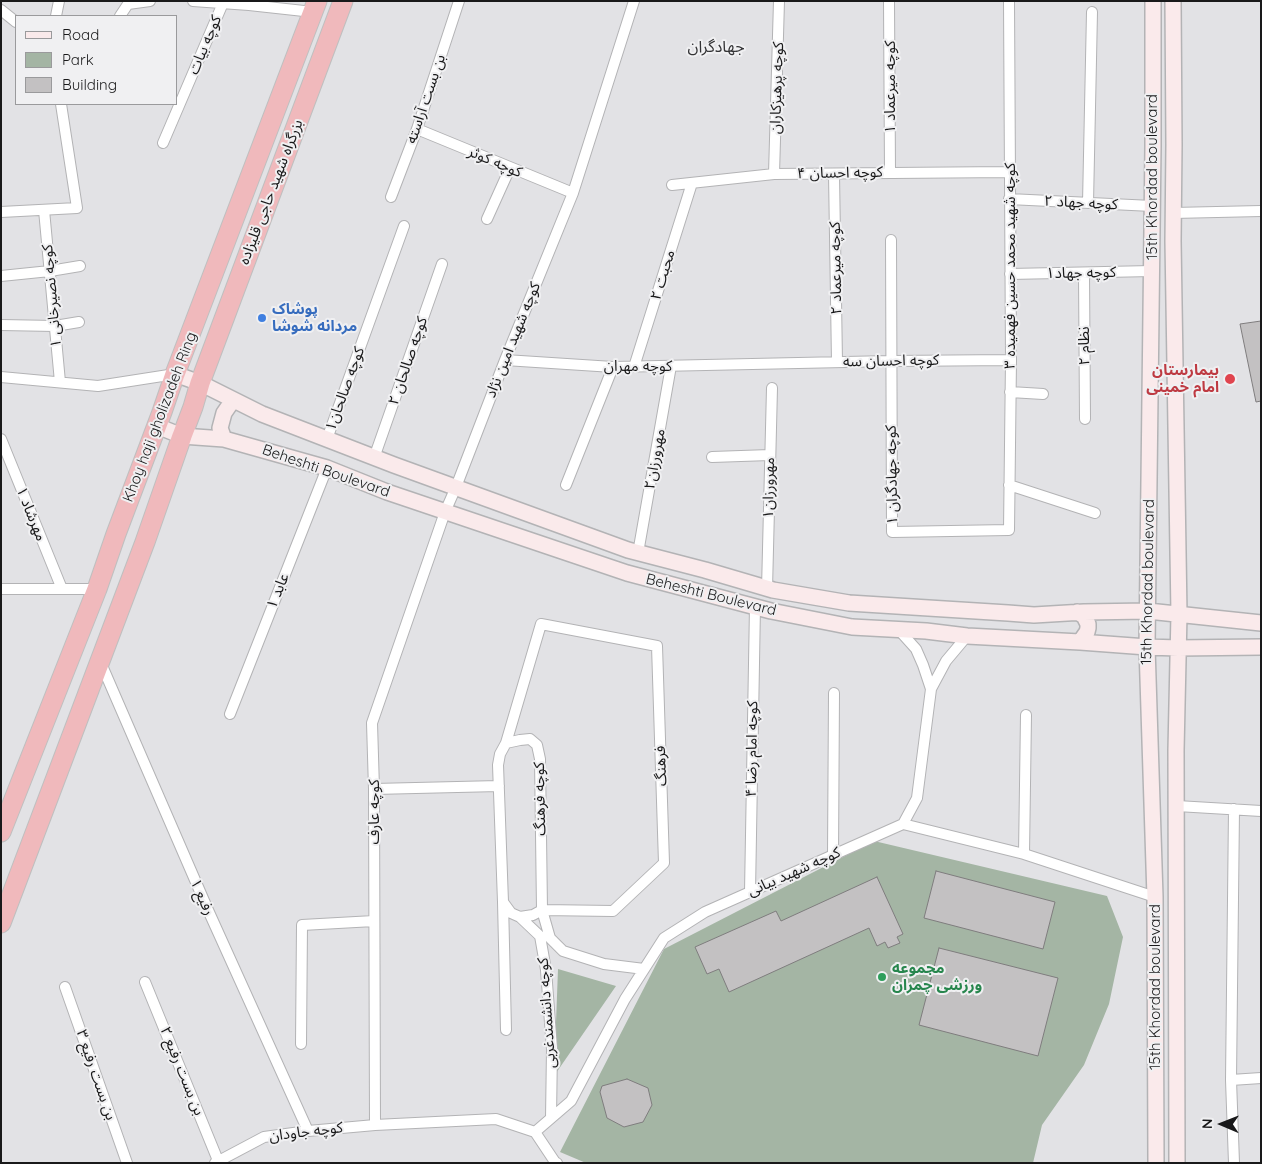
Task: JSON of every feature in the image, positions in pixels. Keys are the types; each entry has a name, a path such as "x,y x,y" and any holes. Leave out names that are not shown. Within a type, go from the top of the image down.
{"highway":[{"name":"بزرگراه شهید حاجی قلیزاده","path":"182,436 200,383 343,1"},
{"name":"Khoy haji gholizadeh Ring","path":"1,832 97,590 175,374 315,7"},
{"name":"Khoy haji gholizadeh Ring","path":"1,923 145,542 182,436"}],"main road":[{"name":"15th Khordad boulevard","path":"1153,1 1152,272 1147,647 1155,896 1156,1163"},
{"name":"15th Khordad boulevard","path":"1173,1 1173,214 1179,614 1176,750 1177,1163"},
{"name":"Beheshti Boulevard","path":"175,374 200,383 262,414 374,458 638,553 705,570 767,589 849,603 1034,615 1148,611 1261,623"},
{"path":"224,439 220,428 224,413 233,400"},
{"name":"Beheshti Boulevard","path":"156,426 182,436 224,439 327,468 387,492 627,573 771,611 852,627 926,631 967,636 1147,647 1261,648"},
{"path":"1077,612 1084,616 1088,624 1088,628 1080,642"}],"street":[{"path":"56,15 59,1"},
{"path":"121,15 128,3 150,1"},
{"path":"193,1 315,7"},
{"name":"بن بست آراسته","path":"390,197 416,129 459,1"},
{"name":"کوچه شهید امین نژاد","path":"445,512 573,193 634,1"},
{"name":"کوچه پرهیزکاران","path":"774,174 779,1"},
{"name":"کوچه میرعماد ۱","path":"890,1 890,173"},
{"name":"کوچه شهید محمد حسین فهمیده ۳","path":"1009,1 1011,360 1009,530"},
{"name":"کوچه بیات","path":"163,143 223,3"},
{"path":"1,10 15,21"},
{"path":"1088,203 1092,12"},
{"path":"1,212 77,208 61,105"},
{"name":"کوچه کوثر","path":"416,129 573,193"},
{"path":"487,219 510,168"},
{"name":"کوچه احسان ۴","path":"672,185 774,174 1009,172"},
{"name":"کوچه میرعماد ۲","path":"834,174 837,362"},
{"name":"محبت ۲","path":"634,367 692,183"},
{"name":"کوچه جهاد ۲","path":"1009,199 1152,206"},
{"name":"کوچه نصیرخانی ۱","path":"44,210 60,382"},
{"path":"1173,214 1261,211"},
{"name":"کوچه صالحان۱","path":"327,439 404,226"},
{"path":"891,240 891,361"},
{"name":"کوچه صالحان ۲","path":"374,458 442,264"},
{"path":"1,276 80,266"},
{"name":"نظام ۲","path":"1084,272 1085,419"},
{"name":"کوچه جهاد۱","path":"1010,274 1152,272"},
{"path":"1,325 55,326 79,322"},
{"name":"کوچه مهران","path":"505,360 613,367 771,363"},
{"name":"کوچه احسان سه","path":"771,363 1011,360"},
{"name":"کوچه جهادگران ۱","path":"891,361 892,532 1009,530"},
{"name":"مهرورزان۲","path":"638,553 671,366"},
{"path":"566,485 613,367"},
{"path":"1,377 98,386 175,374"},
{"name":"مهرورزان۱","path":"767,589 772,388"},
{"path":"1010,392 1043,394"},
{"name":"مهرشاد ۱","path":"1,439 62,589"},
{"path":"712,457 770,455"},
{"name":"عابد ۱","path":"230,714 327,468"},
{"path":"1009,485 1096,513"},
{"name":"کوچه عارف","path":"375,1125 374,789 372,723 445,512"},
{"path":"1,589 97,590"},
{"name":"کوچه امام رضا ۴","path":"750,892 755,606"},
{"name":"فرهنگ","path":"506,743 541,624 657,646 664,863 612,911 542,910"},
{"path":"898,630 916,649 931,689"},
{"path":"967,636 946,660 931,689 917,798 903,824 1024,854 1155,896"},
{"name":"رفیع ۱","path":"100,661 208,910 308,1131"},
{"path":"833,855 834,694"},
{"path":"1024,854 1026,715"},
{"name":"کوچه فرهنگ","path":"506,743 530,739 537,745 540,759 542,910"},
{"path":"506,743 500,754 498,765 506,1030"},
{"path":"374,789 499,786"},
{"path":"1177,806 1261,811"},
{"path":"1234,809 1231,1080 1234,1163"},
{"name":"کوچه شهید بیانی","path":"536,1132 571,1101 624,999 664,938 704,912 903,824"},
{"path":"503,902 511,913 520,917 533,915 542,910 550,938 562,951 604,964 644,970"},
{"name":"کوچه دانشمندغربی","path":"520,917 540,936 546,970 552,1049 551,1118"},
{"path":"301,1044 302,925 374,921"},
{"name":"بن بست رفیع ۲","path":"145,982 217,1162"},
{"name":"بن بست رفیع ۳","path":"65,987 127,1163"},
{"path":"1231,1080 1261,1078"},
{"name":"کوچه جاودان","path":"217,1162 264,1137 308,1131 375,1125 496,1119 536,1132"},
{"path":"536,1132 557,1163"}],"green space":[{"name":"مجموعه ورزشی چمران","path":"874,841 1107,896 1123,937 1109,1004 1084,1065 1042,1125 1033,1163 586,1163 560,1152 664,949"},
{"path":"558,969 616,986 554,1076"}],"building":[{"path":"1261,321 1261,401 1256,402 1240,324"},
{"path":"936,871 1055,902 1043,949 924,918"},
{"path":"877,877 903,934 897,937 900,943 888,948 885,942 877,946 869,928 729,992 719,969 707,974 695,947 776,911 781,921"},
{"path":"939,948 1058,978 1038,1056 919,1025"},
{"path":"627,1079 648,1088 652,1105 643,1122 624,1127 607,1118 600,1092 602,1086"}],"place":[{"name":"پوشاک مردانه شوشا","path":"262,318"},
{"name":"بیمارستان امام خمینی","path":"1230,379"},
{"name":"مجموعه ورزشی چمران","path":"882,977"}],"district":[{"name":"جهادگران","path":"716,47"}]}
